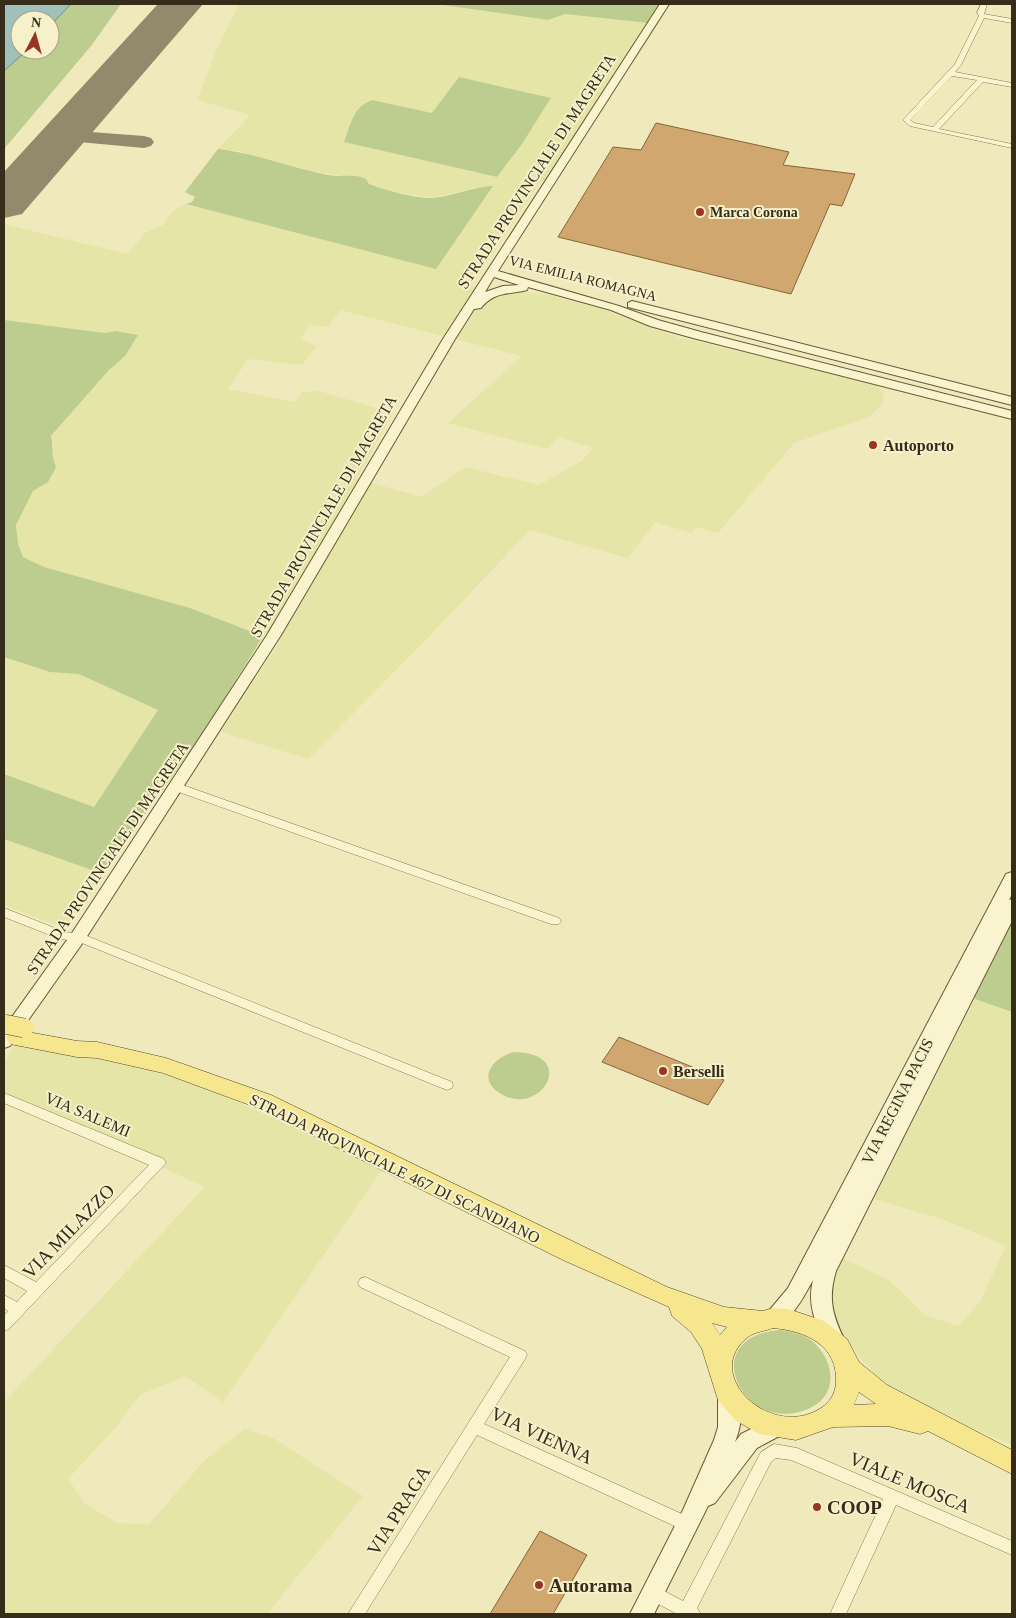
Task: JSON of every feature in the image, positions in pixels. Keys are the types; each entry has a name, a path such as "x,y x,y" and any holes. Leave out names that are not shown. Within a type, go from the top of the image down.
{"main road":[{"name":"STRADA PROVINCIALE 467 DI SCANDIANO","path":"11,1033 77,1049 97,1050 166,1066 263,1101 571,1253 659,1294 724,1317 767,1319"},
{"name":"STRADA PROVINCIALE 467 DI SCANDIANO","path":"659,1294 700,1323 712,1341 720,1360"},
{"path":"785,1318 809,1324 820,1330 837,1345 848,1368 849,1382 847,1394 840,1406 830,1416 805,1427 776,1427 749,1417 730,1399 720,1380 720,1360 724,1346 733,1334 745,1326 767,1319 785,1318"},
{"path":"848,1368 878,1393 963,1439 1012,1462"},
{"path":"830,1416 888,1415 907,1419 963,1439"}],"street":[{"name":"STRADA PROVINCIALE DI MAGRETA","path":"11,1033 78,937 274,636 456,327 664,4"},
{"path":"984,4 980,13 982,16 958,65 906,120 912,125 1012,146"},
{"path":"982,16 1012,21"},
{"path":"949,73 1012,85"},
{"path":"934,130 982,79"},
{"path":"517,232 521,236 504,266 508,270 533,280"},
{"name":"VIA EMILIA ROMAGNA","path":"491,273 533,280 1012,401"},
{"name":"VIA EMILIA ROMAGNA","path":"491,273 615,308 697,335 1012,415"},
{"path":"456,327 468,320 482,298 498,290 524,288 552,291"},
{"path":"697,335 692,331 692,328 702,323"},
{"path":"177,787 555,921"},
{"name":"VIA REGINA PACIS","path":"767,1319 795,1294 1012,878"},
{"name":"VIA REGINA PACIS","path":"837,1345 822,1318 819,1304 820,1286 1012,905"},
{"path":"4,912 64,936 78,937 446,1085"},
{"name":"VIA SALEMI","path":"4,1098 159,1163"},
{"name":"VIA MILAZZO","path":"4,1325 159,1163"},
{"path":"4,1271 37,1290"},
{"name":"VIA VIENNA","path":"365,1283 520,1355 474,1427 690,1520"},
{"path":"4,1301 18,1310"},
{"path":"642,1614 690,1520 729,1427 730,1399"},
{"name":"VIA PRAGA","path":"356,1614 474,1427"},
{"path":"690,1520 749,1441 776,1427"},
{"name":"VIALE MOSCA","path":"688,1613 766,1458 774,1451 792,1453 1012,1548"},
{"path":"838,1614 892,1496"},
{"path":"653,1594 688,1613"}],"green space":[{"path":"71,4 121,4 91,46 4,149 4,71 16,60 60,60 60,16"},
{"path":"239,4 436,4 548,20 564,14 647,23 660,4 671,4 633,64 618,68 547,179 539,184 471,287 544,294 596,307 677,337 877,385 884,395 882,405 869,417 794,443 718,533 697,527 691,533 655,522 628,558 530,530 418,648 308,759 221,732 280,641 190,608 43,567 23,557 18,544 16,525 33,491 48,482 53,445 51,437 109,370 125,356 137,336 115,331 105,333 4,320 4,224 127,254 145,233 163,225 174,210 186,204 436,268 479,187 432,198 387,191 341,176 293,168 237,151 218,149 250,115 197,100 216,51","holes":["551,99 522,144 497,177 344,142 366,102 372,100 432,113","340,310 522,356 448,423 547,449 559,437 593,448 582,461 539,485 465,467 422,497 357,479 393,413 319,391 302,392 295,402 228,389 248,359 302,365 317,346 300,339 310,325 328,327"]},
{"path":"436,4 660,4 648,23 565,14 548,20"},
{"path":"459,77 551,98 522,144 497,177 344,142 354,117 366,103 372,100 432,113"},
{"path":"218,149 246,154 328,175 361,177 366,179 369,184 418,197 440,197 493,186 436,269 186,204 192,202 195,197 185,192"},
{"path":"4,320 105,333 115,331 138,335 125,356 109,370 51,436 53,458 56,467 48,482 33,491 16,525 18,544 23,557 44,567 190,608 263,636 210,723 103,874 4,839 4,774 94,807 158,710 79,674 50,672 4,657"},
{"path":"4,657 79,674 158,710 94,807 4,774"},
{"path":"4,839 103,874 66,929 4,905"},
{"path":"1012,901 1012,1012 975,999 974,977"},
{"path":"975,999 1012,1012 1012,1445 940,1415 882,1382 860,1358 831,1318 825,1300 840,1257 889,1280 925,1315 958,1326 980,1302 1006,1246 945,1220 874,1199"},
{"path":"23,1033 161,1071 229,1098 383,1168 223,1402 185,1376 140,1395 115,1428 68,1479 85,1504 118,1523 149,1524 205,1460 244,1429 273,1438 363,1496 267,1614 4,1614 4,1402 205,1187 4,1096 4,1062"},
{"path":"514,1052 534,1055 546,1063 549,1073 546,1083 539,1092 527,1098 513,1099 498,1092 489,1080 489,1073 495,1062"},
{"path":"780,1330 801,1335 812,1341 825,1356 829,1365 830,1375 827,1393 821,1401 812,1407 788,1414 767,1410 750,1399 738,1384 734,1366 739,1350 753,1337"}],"water":[{"path":"4,4 71,4 60,16 60,10 10,10 10,60 16,60 4,71"}],"building":[{"name":"Marca Corona","path":"656,123 789,152 783,165 855,174 842,206 830,204 791,294 558,237 613,147 641,150"},
{"name":"Berselli","path":"619,1037 724,1080 708,1105 602,1062"},
{"name":"Autorama","path":"540,1531 587,1555 553,1614 490,1614"}],"taxiway":[{"path":"64,136 144,142"}],"runway":[{"path":"4,203 181,4"}],"place":[{"name":"Marca Corona","path":"700,212"},
{"name":"Autoporto","path":"873,445"},
{"name":"Berselli","path":"663,1071"},
{"name":"COOP","path":"817,1507"},
{"name":"Autorama","path":"539,1585"}]}
